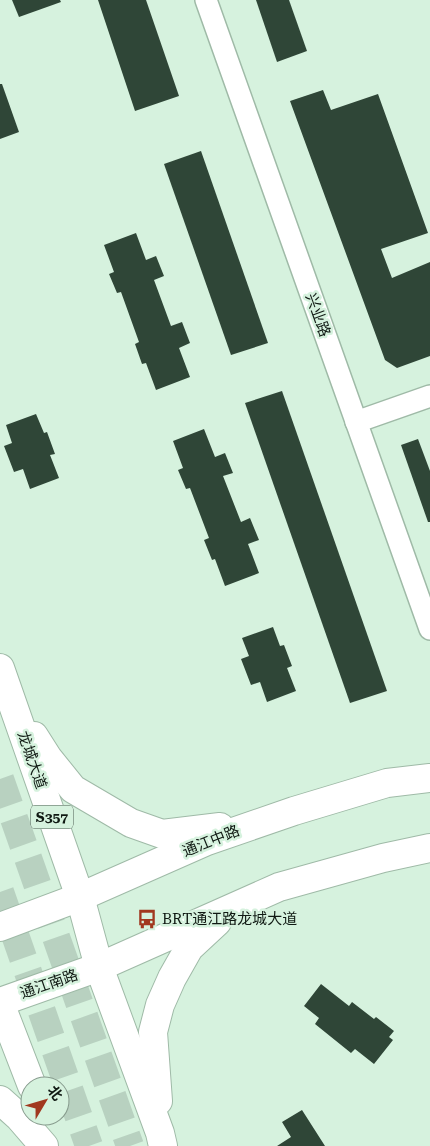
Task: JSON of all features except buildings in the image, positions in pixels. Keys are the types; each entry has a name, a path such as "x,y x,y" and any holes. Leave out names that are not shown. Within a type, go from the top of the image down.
{"main road":[{"name":"龙城大道","path":"0,668 80,897 99,967"},
{"path":"14,707 48,758 73,789 105,809 138,826 162,834 220,827 294,811"},
{"name":"通江中路","path":"0,927 80,897 207,842 294,811 387,783 430,778"},
{"path":"99,967 279,887 383,858 430,848"},
{"path":"162,1139 153,1032 160,1005 172,978 189,948 210,927 249,900"},
{"name":"通江南路","path":"0,1002 99,967"},
{"name":"S357","path":"99,967 162,1139"},
{"path":"0,1002 28,1076"},
{"path":"0,1100 19,1117 44,1146"},
{"path":"47,1126 54,1146"}],"street":[{"name":"兴业路","path":"206,0 430,629"},
{"path":"356,422 430,396"}],"tunnel":[{"path":"0,779 130,1146"},
{"path":"0,892 89,1146"}],"place":[{"name":"BRT通江路龙城大道","path":"147,919"}]}
